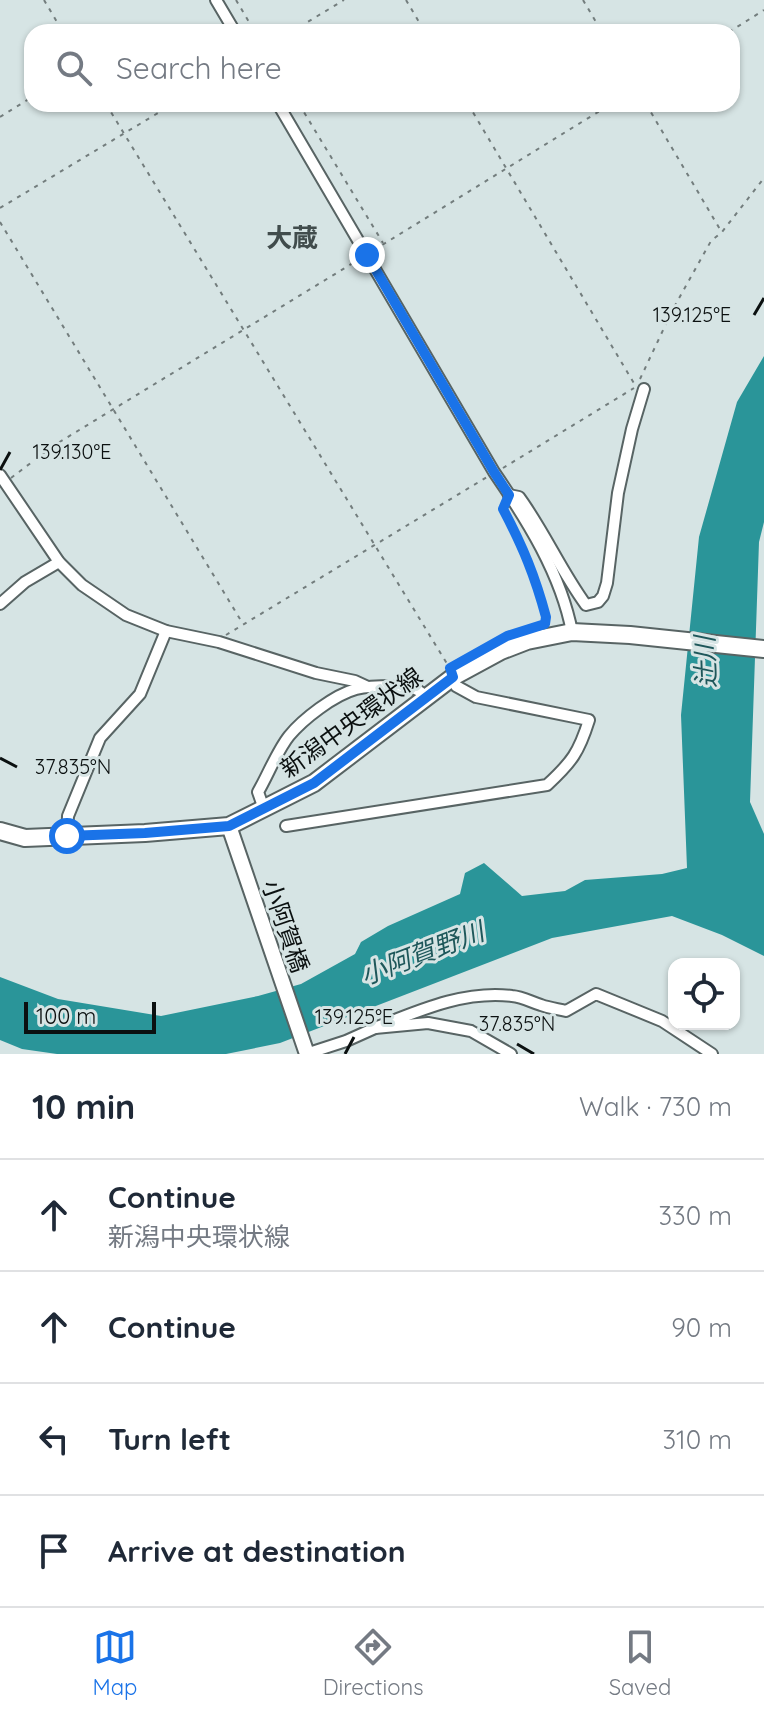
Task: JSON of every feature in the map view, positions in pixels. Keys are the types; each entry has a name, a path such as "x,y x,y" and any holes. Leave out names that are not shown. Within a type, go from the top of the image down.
{"main road":[{"name":"新潟中央環状線","path":"0,831 25,838 229,826 314,783 453,677 527,641 572,632 764,649"}],"street":[{"path":"216,0 230,24"},
{"path":"283,112 499,470 509,495 543,552 561,593 572,632"},
{"path":"509,495 519,497 531,513 586,605 598,602 607,583 618,493 640,388"},
{"path":"2,481 59,562 82,585 126,615 166,631 219,642 368,687"},
{"path":"0,604 25,582 59,562"},
{"path":"67,836 68,816 100,738 140,694 166,631"},
{"path":"286,826 547,785 579,749 589,720 476,697 456,686 453,677"},
{"path":"264,809 258,792 289,737 315,712 355,689 368,687 413,687 422,691 427,699"},
{"name":"小阿賀橋","path":"229,826 306,1052"},
{"path":"306,1052 346,1041 419,1011 466,997 510,995 566,1011 596,994 662,1021 712,1054"},
{"path":"375,1028 428,1023 471,1031 511,1054"}],"path":[{"path":"44,0 58,24"},
{"path":"236,0 250,24"},
{"path":"304,24 344,0"},
{"path":"406,0 420,24"},
{"path":"583,0 597,24"},
{"path":"740,25 764,10"},
{"path":"0,117 24,102"},
{"path":"111,112 444,657 453,677"},
{"path":"0,208 160,112"},
{"path":"304,112 383,243"},
{"path":"473,112 640,388"},
{"path":"2,481 114,408 598,112"},
{"path":"651,112 722,232"},
{"path":"219,642 243,624 640,388 673,309 711,241 722,232 764,178"},
{"path":"0,222 243,624"},
{"path":"509,495 503,509 523,547 546,617 545,624 532,628"}],"water":[{"path":"764,356 764,522 759,542 750,802 764,834 764,956 722,935 672,916 552,938 280,1043 226,1054 57,1054 22,1049 0,1040 0,977 58,999 161,1016 301,984 355,954 361,942 388,926 460,894 465,873 484,863 522,896 565,891 585,880 662,874 687,868 681,715 699,537 737,402"}],"district":[{"name":"大蔵","path":"292,237"}],"route":[{"path":"67,836 229,826 314,783 427,699 453,677 450,668 507,636 545,624 546,617 535,578 503,509 509,495 367,255"}],"water label":[{"name":"辻川","path":"705,662"},
{"name":"小阿賀野川","path":"422,953"}]}
